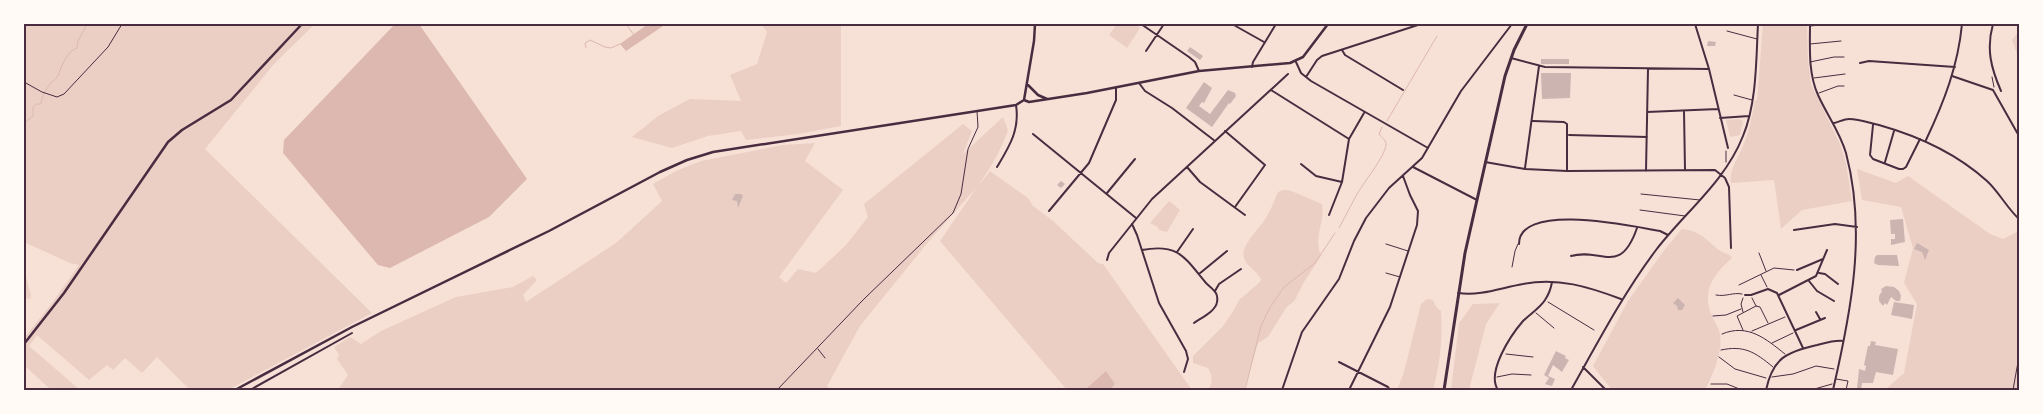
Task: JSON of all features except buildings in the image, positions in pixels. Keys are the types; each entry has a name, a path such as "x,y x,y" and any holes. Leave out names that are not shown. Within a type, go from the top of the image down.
{"main road":[{"path":"1444,390 1458,294 1485,162 1511,58 1527,24"}],"street":[{"path":"24,344 64,293 168,142 182,130 232,100 302,24"},
{"path":"235,390 335,336 549,231 660,172 687,160 713,152 1016,105 1024,100 1035,24"},
{"path":"1141,24 1192,60 1199,71"},
{"path":"1146,51 1164,24"},
{"path":"1232,24 1237,25 1264,42"},
{"path":"1252,66 1252,62 1276,24"},
{"path":"1024,100 1029,102 1048,100 1199,71 1296,62 1303,57 1328,24"},
{"path":"1306,77 1319,58 1421,24"},
{"path":"1282,390 1302,332 1339,279 1360,226 1380,198 1422,158 1461,91 1512,24"},
{"path":"1695,24 1709,69 1728,148"},
{"path":"1571,390 1621,299 1668,235 1722,175 1739,146 1752,100 1758,24"},
{"path":"1926,141 1941,108 1955,67 1962,24"},
{"path":"1993,24 1989,47 1994,74 2001,91"},
{"path":"1810,25 1810,62 1813,78 1817,94 1834,123 1845,151 1850,171 1857,227 1854,271 1844,341 1833,390"},
{"path":"1342,50 1345,55 1403,90"},
{"path":"1511,58 1539,66 1709,69"},
{"path":"1860,63 1869,61 1955,67"},
{"path":"1296,62 1298,69 1306,77 1364,113 1429,148"},
{"path":"1525,169 1539,66"},
{"path":"1646,171 1648,68"},
{"path":"1107,260 1109,253 1152,199 1288,74"},
{"path":"1952,76 1995,92 2019,136"},
{"path":"1027,83 1038,95 1048,100"},
{"path":"1139,83 1145,91 1178,112 1215,141"},
{"path":"1049,211 1092,157 1116,100 1116,88"},
{"path":"1270,89 1349,139"},
{"path":"997,167 1016,131 1016,105"},
{"path":"1647,112 1718,109"},
{"path":"1684,111 1685,170"},
{"path":"1329,215 1342,182 1349,139 1364,113"},
{"path":"1720,118 1749,116"},
{"path":"1834,123 1850,119 1895,130 1926,141 1980,175 1994,188 2019,219"},
{"path":"1532,121 1566,123 1568,134 1567,171"},
{"path":"1874,124 1870,155 1873,159 1903,169 1920,139"},
{"path":"1884,162 1895,130"},
{"path":"1225,131 1265,165 1235,207"},
{"path":"1033,134 1136,218"},
{"path":"1568,134 1647,136"},
{"path":"1107,193 1135,159"},
{"path":"1485,162 1525,169 1567,171 1712,170 1722,175 1729,187 1731,248"},
{"path":"1301,164 1316,176 1342,182"},
{"path":"1187,167 1200,182 1245,215"},
{"path":"1413,167 1477,200"},
{"path":"1349,390 1390,307 1419,214 1402,175"},
{"path":"1518,244 1520,235 1528,228 1537,223 1554,220 1603,221 1660,231 1668,235"},
{"path":"1132,224 1159,303 1186,351 1188,359 1184,372"},
{"path":"1794,230 1832,224 1857,227"},
{"path":"1571,256 1579,254 1605,258 1617,256 1628,247 1637,228"},
{"path":"1177,252 1193,229"},
{"path":"1142,250 1167,248 1177,252 1187,259 1215,291 1217,301 1214,308 1194,323"},
{"path":"1779,295 1809,281 1818,273 1828,250"},
{"path":"1199,274 1226,251"},
{"path":"1798,270 1824,259"},
{"path":"1215,291 1219,284 1241,269"},
{"path":"1818,273 1824,274 1838,284"},
{"path":"1809,281 1817,291 1834,301"},
{"path":"1498,390 1494,377 1502,353 1515,331 1545,300 1552,282"},
{"path":"1458,294 1475,295 1522,284 1552,282 1581,286 1621,299"},
{"path":"1745,295 1751,295 1768,289 1779,295 1803,348"},
{"path":"1816,312 1820,319"},
{"path":"1796,331 1826,318"},
{"path":"250,390 352,333"},
{"path":"1766,390 1774,367 1786,355 1803,348 1844,341"},
{"path":"1339,362 1390,390"},
{"path":"1584,367 1606,390"}],"lane":[{"path":"1810,25 1831,24"},
{"path":"1726,31 1757,39"},
{"path":"1810,44 1842,41"},
{"path":"1810,62 1844,57"},
{"path":"1813,78 1845,74"},
{"path":"1817,94 1838,86 1844,86"},
{"path":"1734,95 1752,100"},
{"path":"777,390 953,213 961,194 968,149 978,127 977,111"},
{"path":"1641,194 1700,200"},
{"path":"1640,210 1685,216"},
{"path":"1386,244 1409,251"},
{"path":"1512,268 1518,244"},
{"path":"1386,273 1400,278"},
{"path":"817,348 825,358"},
{"path":"2013,390 2018,362"},
{"path":"1836,378 1848,381 1846,390"}],"path":[{"path":"24,82 42,92 57,97 64,94 108,47 122,24"},
{"path":"1994,74 1992,81 1995,92"},
{"path":"1728,148 1725,152 1728,167"},
{"path":"1759,253 1767,272"},
{"path":"1738,285 1774,268 1798,270"},
{"path":"1761,274 1768,289"},
{"path":"1716,295 1726,297 1736,293 1745,295 1741,301 1743,312"},
{"path":"1751,295 1756,306 1760,307 1768,324"},
{"path":"1545,300 1594,330"},
{"path":"1744,330 1737,316 1756,306"},
{"path":"1713,316 1726,315 1742,309"},
{"path":"1534,311 1554,328"},
{"path":"1751,331 1789,315"},
{"path":"1722,334 1729,331 1751,331 1786,355"},
{"path":"1771,343 1796,331"},
{"path":"1721,350 1745,349 1774,367"},
{"path":"1502,353 1532,357"},
{"path":"1719,357 1735,369 1769,378 1793,374 1816,366 1838,370"},
{"path":"1494,377 1512,374 1531,375"},
{"path":"1711,384 1727,384 1742,390"},
{"path":"1811,390 1835,384"}],"shaded area":[{"path":"24,24 315,24 274,64 205,149 372,313 228,390 190,390 157,357 142,373 125,358 113,370 107,365 89,380 37,335 29,346 80,390 51,390 24,365 24,338 79,265 70,263 24,242"},
{"path":"395,24 419,24 527,179 489,217 390,268 378,265 283,153 284,140"},
{"path":"648,24 666,24 626,51 620,44"},
{"path":"761,24 841,24 841,126 798,134 746,140 741,131 708,136 672,148 632,137 658,116 690,99 741,101 730,75 757,64 767,32"},
{"path":"1117,24 1135,24 1140,28 1127,48 1109,35"},
{"path":"1763,24 1807,24 1811,84 1840,144 1846,163 1852,201 1802,210 1781,229 1774,180 1731,183 1733,169 1745,141 1755,101 1757,100"},
{"path":"2019,31 2019,60 2012,40"},
{"path":"1003,117 1008,130 999,152 978,186 990,171 1028,198 1033,206 1053,221 1098,263 1103,264 1192,390 1067,390 940,241 977,187 929,241 860,326 827,386 830,390 338,390 348,375 337,359 339,355 334,347 350,337 361,344 381,331 456,297 513,287 533,276 537,280 523,295 526,302 616,243 662,201 653,184 676,171 701,161 783,145 815,143 805,161 843,190 779,277 786,283 798,269 816,273 846,245 868,217 864,204 963,124 972,131 963,154"},
{"path":"1738,119 1743,121 1740,135 1730,137 1726,120"},
{"path":"1857,169 1896,183 1908,176 1990,234 2003,239 2019,231 2019,390 1885,390 1904,373 1917,304 1904,283 1913,248 1901,207 1862,200"},
{"path":"1289,190 1322,204 1318,242 1321,256 1295,300 1286,308 1268,337 1258,343 1244,390 1208,390 1212,379 1210,371 1208,368 1193,363 1193,356 1223,326 1239,300 1260,282 1261,279 1245,261 1243,253 1250,238 1266,218 1278,192"},
{"path":"1169,201 1180,210 1167,232 1159,230 1158,227 1150,223"},
{"path":"1682,229 1699,234 1732,258 1714,277 1708,291 1709,307 1721,341 1717,363 1711,377 1705,390 1612,390 1593,366 1628,301 1665,249"},
{"path":"24,268 31,296 30,299 24,298"},
{"path":"1427,299 1433,300 1436,307 1441,311 1440,351 1433,390 1397,390 1404,372 1421,304"},
{"path":"1500,303 1486,324 1469,390 1451,390 1459,323 1473,304"},
{"path":"1106,371 1115,384 1110,390 1089,390 1087,388"}],"waterway":[{"path":"24,123 33,116 33,107 36,104 41,104 45,92 58,76 67,56 77,48 78,41 87,24"},
{"path":"626,24 634,35"},
{"path":"1387,121 1437,36"},
{"path":"586,48 585,43 590,40 611,48 620,44"},
{"path":"1339,228 1385,149 1386,143 1379,134 1382,127"},
{"path":"1245,390 1261,326 1269,309 1284,287 1315,263 1335,233"}]}
